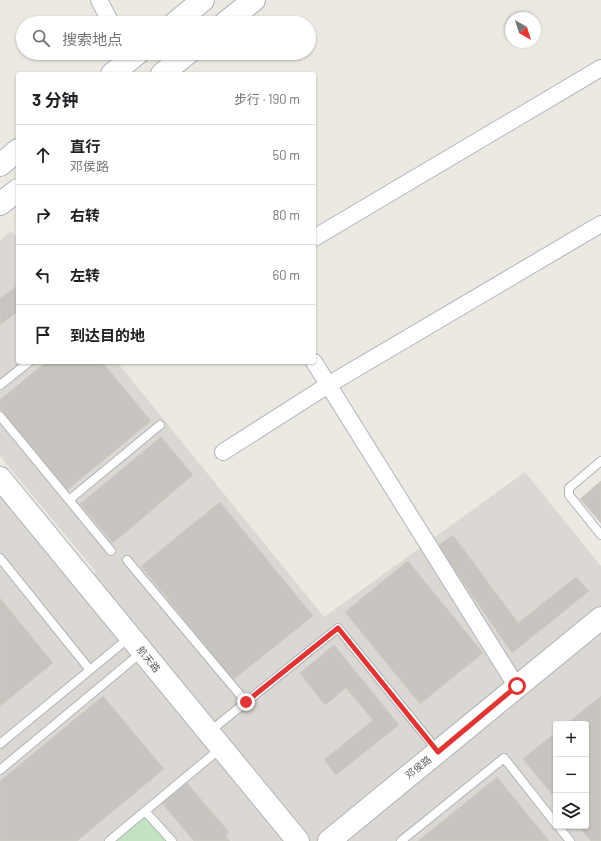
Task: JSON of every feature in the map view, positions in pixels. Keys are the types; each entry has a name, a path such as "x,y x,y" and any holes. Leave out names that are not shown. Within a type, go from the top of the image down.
{"street":[{"path":"99,0 107,16"},
{"path":"184,16 203,0"},
{"path":"234,16 254,0"},
{"path":"114,72 126,60"},
{"path":"164,72 179,60"},
{"path":"316,237 599,72"},
{"path":"0,165 16,152"},
{"path":"0,204 16,192"},
{"path":"223,452 328,385 601,224"},
{"path":"315,364 517,686"},
{"name":"航天路","path":"0,478 298,841"},
{"name":"邓侯路","path":"329,841 601,618"}],"lane":[{"path":"0,386 27,364"},
{"path":"0,416 70,500 110,551"},
{"path":"70,500 160,425"},
{"path":"601,461 569,488 569,495 601,535"},
{"path":"0,558 90,670"},
{"path":"127,560 246,702"},
{"path":"109,841 145,811 215,740 246,702 338,628 438,752"},
{"path":"0,744 90,670 137,644"},
{"path":"0,770 137,644"},
{"path":"401,841 504,758 553,820"},
{"path":"145,811 172,841"},
{"path":"560,829 570,841"}],"shaded area":[{"path":"11,231 16,237 16,364 119,364 324,617 525,472 601,566 601,618 329,841 0,841 0,478 85,581 96,572 0,456 0,240"},
{"path":"601,631 601,841 345,841"}],"green space":[{"path":"145,811 172,841 109,841"}],"building":[{"path":"16,287 16,313 0,325 0,299"},
{"path":"44,364 104,364 151,421 67,490 0,409 0,400"},
{"path":"161,437 193,475 113,543 80,504"},
{"path":"601,481 601,523 580,499"},
{"path":"220,502 313,616 233,680 141,566"},
{"path":"453,535 518,623 576,577 589,591 512,653 438,546"},
{"path":"408,561 483,653 420,704 345,612"},
{"path":"0,598 53,663 0,706"},
{"path":"334,645 399,725 336,775 324,760 373,720 346,688 325,705 300,673"},
{"path":"103,696 164,769 77,841 0,841 0,781"},
{"path":"601,696 601,841 591,841 581,829 589,829 589,721 570,721"},
{"path":"553,734 553,795 523,759"},
{"path":"497,777 549,841 418,841"},
{"path":"187,783 229,832 225,835 230,841 194,841 162,803"}],"route":[{"path":"246,702 338,628 438,752 517,686"}]}
